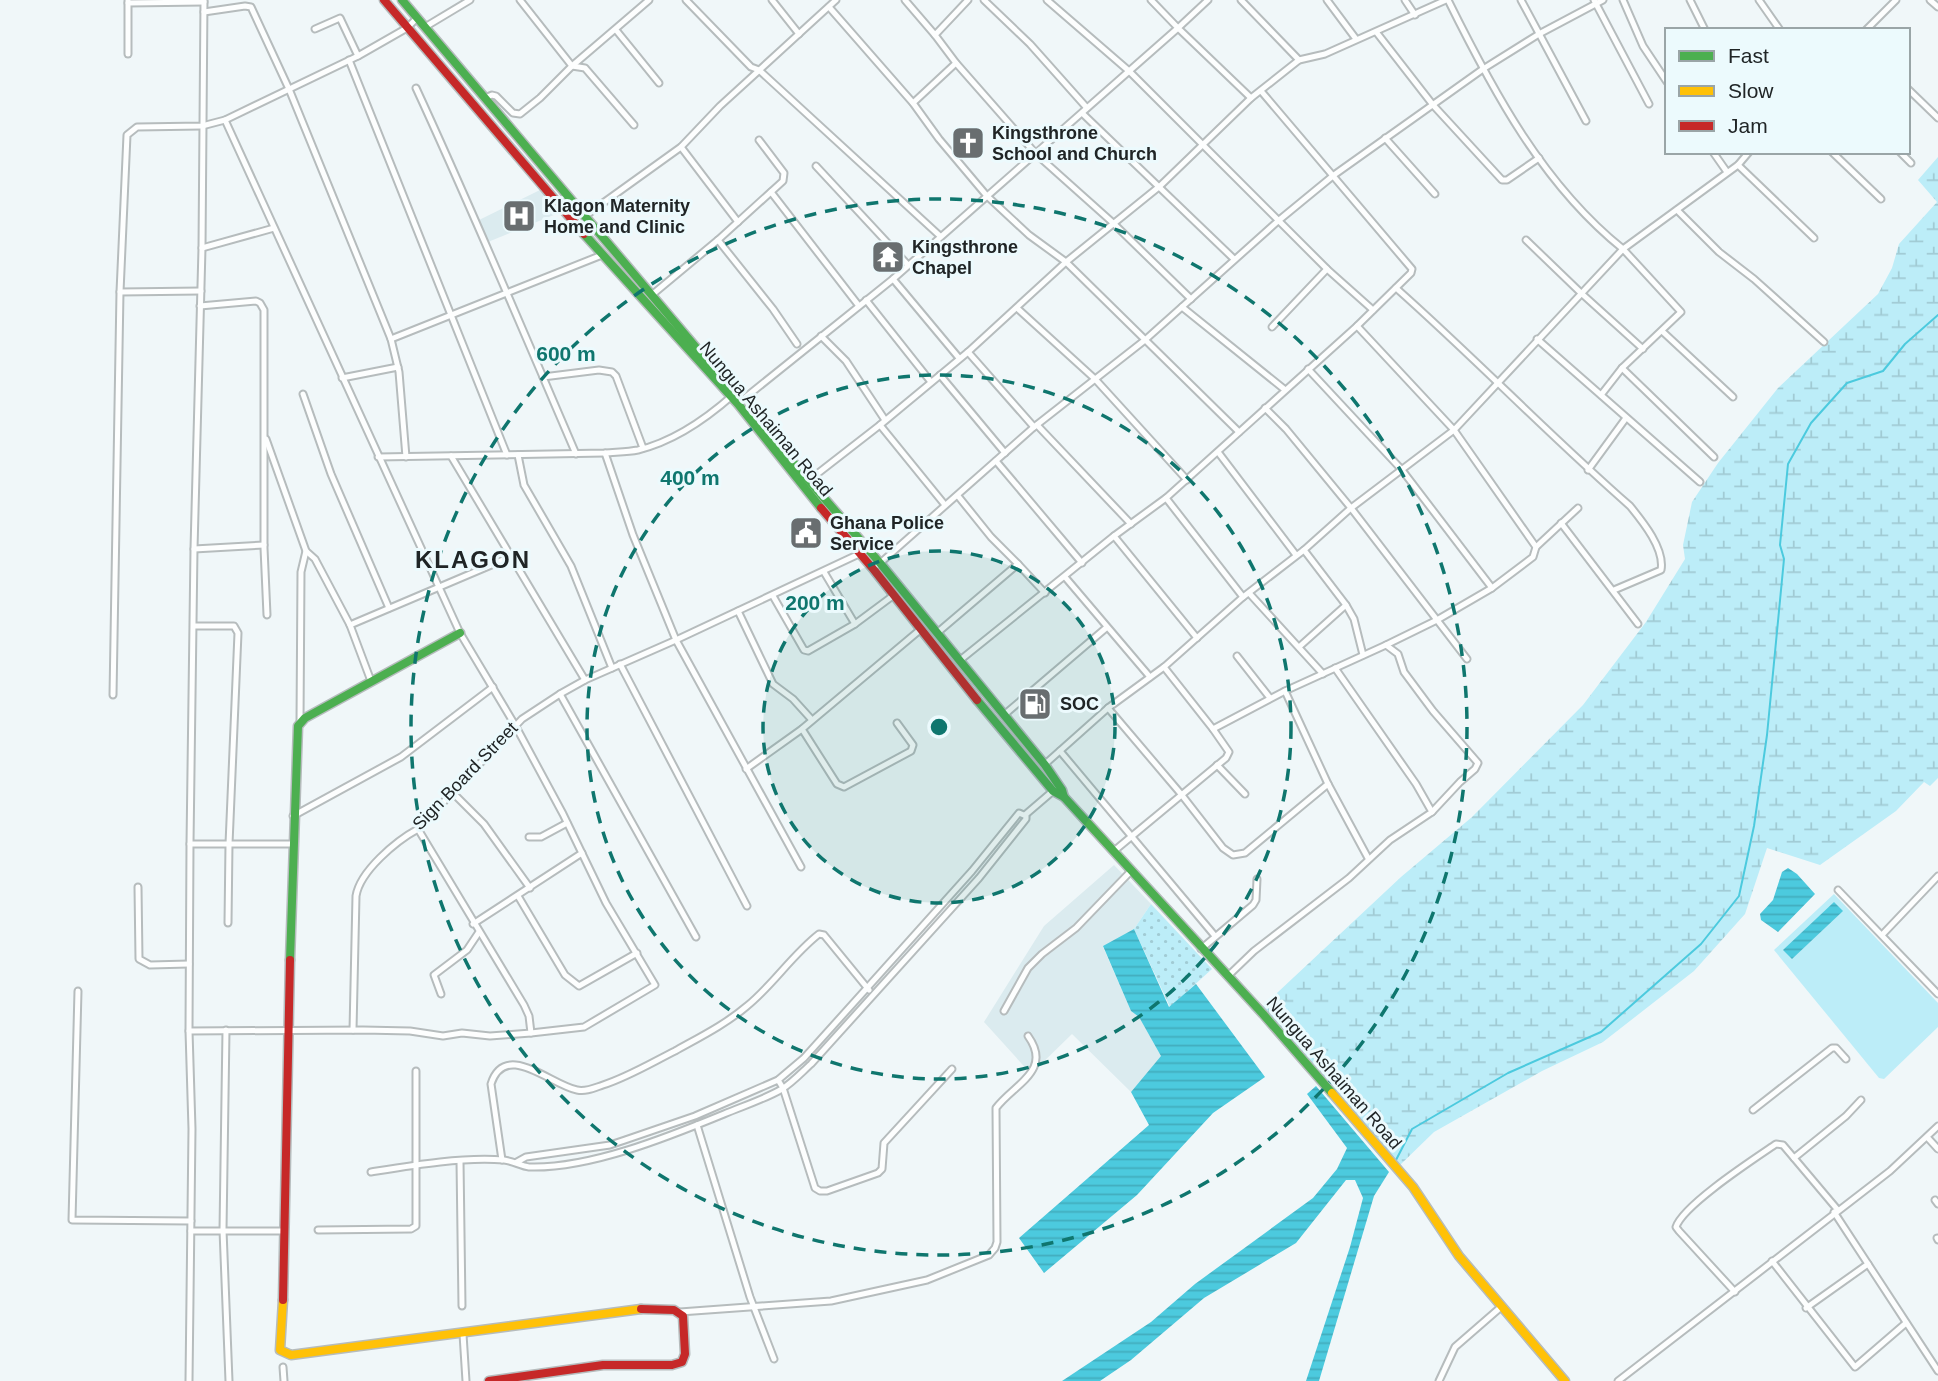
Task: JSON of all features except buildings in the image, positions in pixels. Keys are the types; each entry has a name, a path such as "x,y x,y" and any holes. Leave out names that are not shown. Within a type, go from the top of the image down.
{"main road":[{"name":"Nungua Ashaiman Road","path":"384,0 602,256 741,401 869,549 894,595 1036,772 1053,790 1065,797 1228,976 1413,1187 1458,1256 1565,1381"},
{"name":"Nungua Ashaiman Road","path":"402,0 653,294 790,472 860,554 877,567 937,633 1045,765 1065,797"},
{"path":"460,633 304,718 296,738 280,1350 291,1355 643,1309 674,1310 683,1316 685,1354 682,1362 672,1365 603,1365 489,1381"}],"street":[{"path":"425,27 470,0"},
{"path":"520,0 572,66 585,68 634,125"},
{"path":"485,98 496,96 513,113 520,114 649,0"},
{"path":"686,0 742,59 759,70 940,236"},
{"path":"772,0 799,34"},
{"path":"585,216 681,147 720,106 836,0"},
{"path":"905,0 956,64 1036,154 1112,222 1191,299"},
{"path":"935,35 968,0"},
{"path":"984,0 1030,44 1085,110 1234,259"},
{"path":"1047,0 1129,71 1327,269 1373,310"},
{"path":"1151,0 1251,98"},
{"path":"741,401 893,279 1208,0"},
{"path":"1241,0 1298,60"},
{"path":"1326,0 1356,40"},
{"path":"1405,0 1415,15"},
{"path":"808,481 968,352 1112,222 1160,186 1251,98 1298,60 1325,54 1447,0 1483,69 1538,158 1563,191 1603,233 1623,249 1681,312 1622,368 1601,395"},
{"path":"1521,0 1586,121"},
{"path":"877,567 1035,426 1144,340 1234,259 1334,175 1483,69 1539,34 1603,0"},
{"path":"1623,0 1643,46 1665,79"},
{"path":"1690,0 1704,28"},
{"path":"1759,0 1779,28"},
{"path":"1868,28 1896,0"},
{"path":"1930,0 1938,7"},
{"path":"128,54 128,1 204,1 202,248 190,844 189,1381"},
{"path":"1595,2 1649,104"},
{"path":"204,12 251,7 289,89 391,339 398,367 406,457"},
{"path":"829,7 913,103 987,197 1029,235 1066,262 1239,432"},
{"path":"315,29 340,18 358,56"},
{"path":"113,695 120,292 127,135 137,127 202,126 225,120 349,61 418,19"},
{"path":"616,30 659,83"},
{"path":"1377,33 1433,105 1502,180 1507,180 1538,158"},
{"path":"349,61 507,455"},
{"path":"913,103 956,64"},
{"path":"416,88 508,293 576,454"},
{"path":"959,661 1187,480 1356,326 1412,269 1261,91"},
{"path":"1910,91 1938,118"},
{"path":"189,1031 410,1031 443,1036 462,1033 531,1033 584,1027 655,985 606,903 515,725 460,633 377,457 225,120"},
{"path":"1385,138 1434,194"},
{"path":"653,294 719,240 783,181 784,173 759,141"},
{"path":"681,147 738,222"},
{"path":"1714,154 1727,172"},
{"path":"1036,772 1108,708 1164,667 1351,508 1454,430 1623,249 1738,165 1747,154"},
{"path":"1834,154 1881,199"},
{"path":"1902,154 1911,163"},
{"path":"1738,165 1814,237"},
{"path":"817,166 908,265"},
{"path":"771,192 859,306"},
{"path":"1677,210 1719,252 1754,279 1824,342"},
{"path":"202,248 274,228"},
{"path":"719,240 797,344"},
{"path":"1526,240 1643,349"},
{"path":"391,339 602,256"},
{"path":"1272,327 1327,269"},
{"path":"893,279 959,358"},
{"path":"1396,288 1499,382 1534,419 1642,520 1662,563 1661,570 1657,574 1614,590"},
{"path":"120,292 201,290"},
{"path":"866,300 931,382"},
{"path":"200,306 256,301 264,310 264,545 267,615"},
{"path":"1182,307 1284,389"},
{"path":"1017,308 1095,379 1187,480"},
{"path":"1356,326 1454,430 1536,547"},
{"path":"1661,331 1732,397"},
{"path":"821,336 846,361 882,423 945,505"},
{"path":"1537,339 1700,482"},
{"path":"968,352 1035,426 1131,524"},
{"path":"342,379 398,367"},
{"path":"1622,368 1714,457"},
{"path":"1308,369 1402,470 1492,589"},
{"path":"543,377 599,370 612,372 616,376 643,448"},
{"path":"940,375 1005,453"},
{"path":"303,394 331,474 389,608"},
{"path":"377,457 576,454 643,448 678,434 733,395"},
{"path":"1265,408 1286,429 1351,508 1467,659"},
{"path":"1588,470 1626,418"},
{"path":"264,434 306,551 315,559 350,625 371,681"},
{"path":"1218,452 1296,555"},
{"path":"605,453 633,535 676,640 801,867"},
{"path":"518,455 524,485 571,566 612,668"},
{"path":"452,456 585,680"},
{"path":"996,461 1082,563"},
{"path":"958,496 991,537 1045,593"},
{"path":"1166,498 1246,595 1323,674"},
{"path":"1213,729 1284,691 1437,620 1492,589 1533,557 1536,547 1578,508"},
{"path":"1561,523 1639,624"},
{"path":"1114,536 1197,638"},
{"path":"194,549 264,545"},
{"name":"Sign Board Street","path":"353,1030 357,886 370,868 407,835 418,829 515,725 585,680 773,596 869,549"},
{"path":"1304,550 1346,605 1354,620 1363,654"},
{"path":"300,723 301,572 306,551"},
{"path":"350,625 510,557"},
{"path":"937,633 1018,564"},
{"path":"824,572 855,624"},
{"path":"1065,577 1150,677"},
{"path":"773,596 804,650 808,651 855,624 894,595"},
{"path":"1299,648 1346,605"},
{"path":"738,611 772,684 793,699 812,720"},
{"path":"194,626 228,625 234,626 238,633 228,923"},
{"path":"1004,715 1106,628"},
{"path":"746,769 802,729 921,629"},
{"path":"1228,976 1254,951 1349,878 1368,858 1432,813 1478,763 1433,711 1404,672 1398,654 1387,645"},
{"path":"1237,656 1270,698"},
{"path":"620,664 747,906"},
{"path":"1114,851 1229,752 1164,667"},
{"path":"1335,668 1416,784 1432,813"},
{"path":"293,816 401,757 493,687"},
{"path":"1284,691 1328,784 1368,858"},
{"path":"560,694 696,937"},
{"path":"1108,708 1223,848 1233,855 1245,853 1328,784"},
{"path":"802,729 837,784 844,787 911,751 913,745 897,723"},
{"path":"1060,751 1215,936"},
{"path":"1217,765 1245,794"},
{"path":"371,1172 417,1164 460,1161 502,1160 517,1162 526,1167 561,1164 612,1154 697,1125 783,1088 811,1064 979,878 1026,819 1025,815 1053,790"},
{"path":"451,792 484,824 530,888"},
{"path":"517,1162 526,1157 618,1142 695,1116 778,1080 804,1058 972,871 1019,813 1025,815"},
{"path":"529,837 541,837 567,823"},
{"path":"418,829 524,1005 529,1016 531,1033"},
{"path":"190,844 293,844"},
{"path":"473,924 582,853"},
{"path":"972,871 979,878"},
{"path":"1004,1011 1028,968 1076,928 1131,871"},
{"path":"1882,935 1938,876"},
{"path":"1201,949 1253,905 1256,900 1257,879"},
{"path":"138,887 139,959 149,965 189,964"},
{"path":"1838,890 1938,994"},
{"path":"518,897 565,975 579,986 637,953"},
{"path":"441,994 434,975 467,950 479,932"},
{"path":"502,1160 491,1084 494,1075 502,1068 512,1064 530,1068 577,1090 586,1091 621,1079 722,1024 748,1006 819,934 824,935 874,994"},
{"path":"78,991 72,1220 191,1221"},
{"path":"226,1030 223,1230 229,1381"},
{"path":"680,1312 831,1301 928,1280 989,1255 997,1242 996,1108 1030,1076 1037,1060 1037,1049 1028,1036"},
{"path":"1753,1110 1832,1048 1836,1048 1846,1059"},
{"path":"778,1080 783,1088 815,1188 827,1191 878,1173 882,1169 884,1143 952,1069"},
{"path":"318,1230 411,1229 417,1221 416,1071"},
{"path":"1794,1158 1846,1116 1861,1100"},
{"path":"697,1125 755,1308 774,1359"},
{"path":"1618,1381 1889,1171 1938,1126"},
{"path":"1927,1137 1938,1149"},
{"path":"1735,1292 1679,1231 1677,1223 1679,1218 1707,1194 1776,1144 1783,1145 1836,1211 1938,1371"},
{"path":"460,1161 463,1306"},
{"path":"191,1231 282,1231"},
{"path":"1772,1261 1806,1308 1855,1367 1906,1323"},
{"path":"1806,1308 1868,1264"},
{"path":"1439,1381 1455,1347 1502,1307"},
{"path":"463,1334 466,1381"},
{"path":"284,1367 284,1381"}],"shaded area":[{"name":"Klagon Maternity Home and Clinic","path":"540,190 561,212 488,242 479,220"},
{"path":"1114,865 1151,904 1134,929 1103,947 1131,1011 1139,1017 1162,1056 1131,1092 1072,1034 1031,1074 984,1022 1044,926"}],"green space":[{"path":"1938,157 1938,778 1930,786 1924,782 1896,811 1820,865 1767,848 1745,914 1694,971 1603,1042 1542,1071 1434,1132 1399,1166 1262,1007 1401,877 1472,817 1583,705 1646,622 1685,559 1683,545 1692,502 1718,463 1778,388 1878,294 1892,268 1899,244 1937,202 1918,180"},
{"path":"1834,894 1938,1003 1938,1027 1884,1079 1879,1078 1774,950"},
{"path":"1151,904 1212,969 1170,1007 1134,929"}],"water":[{"path":"1788,868 1815,894 1778,932 1761,920 1760,914 1773,900 1782,872"},
{"path":"1834,902 1843,911 1792,959 1783,950"},
{"path":"1134,929 1169,1007 1196,984 1265,1077 1213,1113 1137,1195 1044,1273 1019,1238 1149,1125 1131,1092 1161,1056 1139,1017 1131,1011 1103,946"},
{"path":"1316,1086 1389,1172 1374,1196 1319,1381 1306,1381 1350,1247 1363,1198 1355,1180 1346,1180 1296,1243 1204,1298 1131,1360 1100,1381 1062,1381 1151,1322 1195,1284 1313,1198 1337,1169 1347,1148 1307,1094"}],"waterway":[{"path":"1396,1160 1412,1129 1508,1073 1601,1032 1701,944 1739,896 1754,826 1767,735 1784,559 1780,545 1788,464 1811,423 1847,383 1883,371 1905,344 1938,315"}],"traffic: fast":[{"path":"402,0 732,390"},
{"path":"584,234 738,404 821,508"},
{"path":"768,433 880,563 1045,765 1064,797"},
{"path":"290,960 298,726 305,718 460,633"},
{"path":"977,700 1053,791 1064,797 1332,1093"}],"traffic: slow":[{"path":"1332,1093 1413,1187 1459,1256 1565,1381"},
{"path":"283,1300 280,1350 291,1355 641,1309"}],"traffic: jam":[{"path":"384,0 584,234"},
{"path":"821,508 977,700"},
{"path":"283,1300 290,960"},
{"path":"489,1381 603,1365 672,1365 682,1362 685,1354 683,1316 674,1310 641,1309"}],"place":[{"name":"Kingsthrone School and Church","path":"968,143"},
{"name":"Klagon Maternity Home and Clinic","path":"519,216"},
{"name":"Kingsthrone Chapel","path":"888,257"},
{"name":"Ghana Police Service","path":"806,533"},
{"name":"SOC","path":"1035,704"}],"district":[{"name":"KLAGON","path":"473,559"}]}
